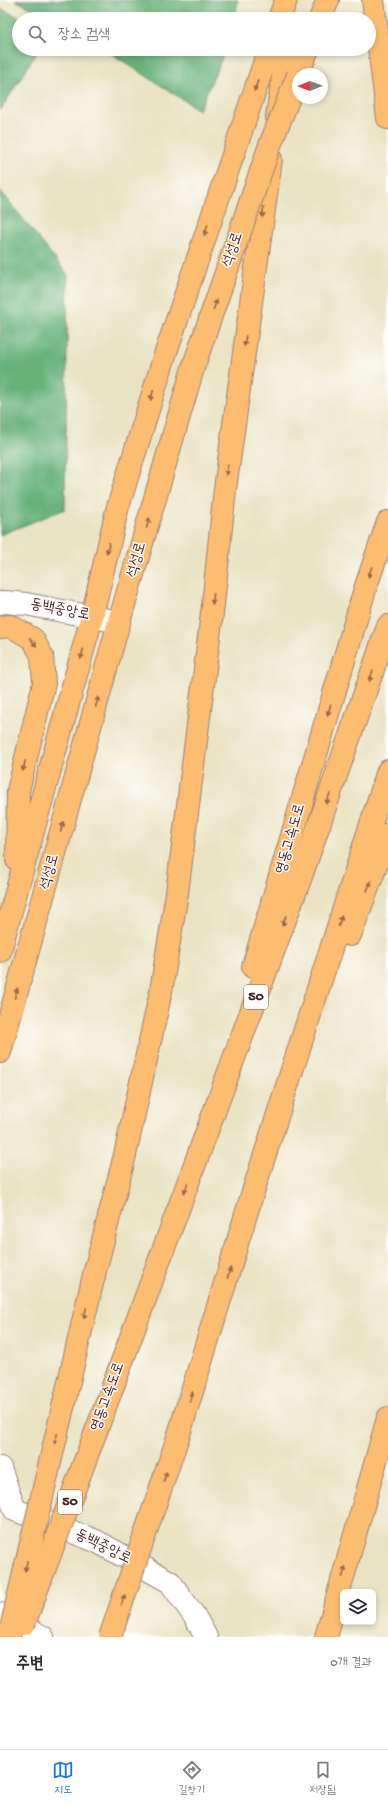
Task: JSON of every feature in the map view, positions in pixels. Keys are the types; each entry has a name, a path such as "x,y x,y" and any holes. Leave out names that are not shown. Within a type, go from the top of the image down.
{"highway":[{"path":"282,12 286,0"},
{"path":"291,12 293,0"},
{"path":"323,12 328,0"},
{"path":"373,0 375,12"},
{"path":"376,24 388,118"},
{"path":"0,951 92,617 117,510 164,358 267,56"},
{"path":"9,1637 94,1275 125,1155 161,991 177,893 213,605 226,481 285,56"},
{"name":"석성로","path":"300,68 305,56"},
{"name":"석성로","path":"1,1048 119,622 193,368 270,145 292,89"},
{"name":"영동고속도로","path":"197,1157 362,596 388,522"},
{"path":"0,627 11,626 33,639 42,656 44,684 18,790 17,891"},
{"name":"영동고속도로","path":"20,1637 303,871 388,626"},
{"path":"110,1637 179,1434 251,1198 388,771"},
{"path":"251,1198 388,834"},
{"path":"326,1637 388,1418"}],"street":[{"name":"동백중앙로","path":"0,603 26,604 119,622"},
{"name":"동백중앙로","path":"0,1468 15,1510 96,1541 170,1582 195,1617 206,1637"},
{"path":"0,1614 43,1637"}],"green space":[{"path":"15,0 238,0 236,12 39,12"},
{"path":"0,8 12,14 12,56 35,56 0,111"},
{"path":"115,56 223,56 199,110"},
{"path":"0,190 68,275 65,509 0,535"}]}
